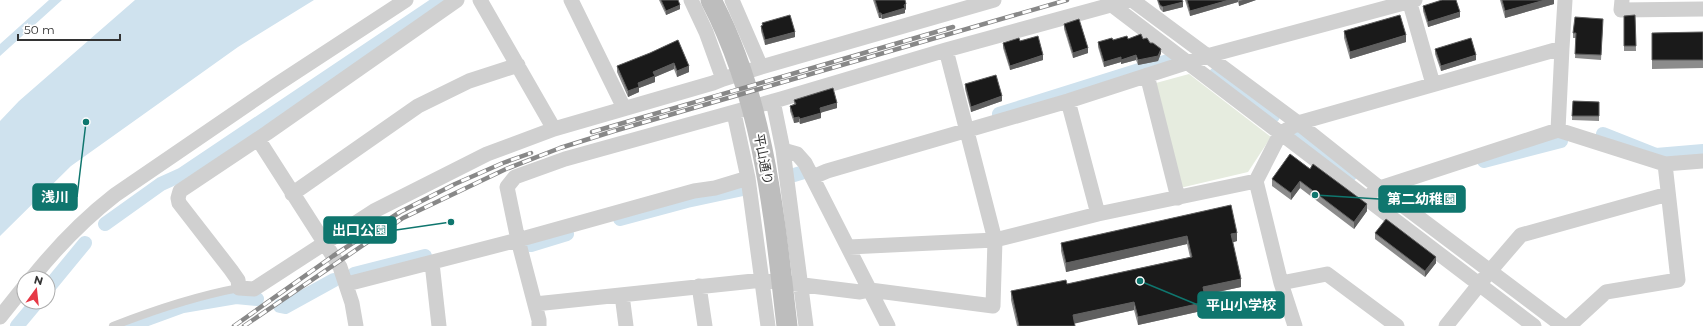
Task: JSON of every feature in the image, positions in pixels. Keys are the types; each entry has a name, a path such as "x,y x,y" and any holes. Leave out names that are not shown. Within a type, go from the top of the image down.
{"main road":[{"name":"平山通り","path":"712,0 738,62 751,99 792,289 787,326"}],"street":[{"path":"39,270 64,241 94,212 116,194 276,85 406,0"},
{"path":"457,0 258,139 183,188 179,194 180,203 238,280 239,288 254,289 374,211 487,154 554,129 713,83 722,78 994,0"},
{"path":"480,0 554,129"},
{"path":"571,0 624,108"},
{"path":"691,0 706,32 722,78"},
{"path":"732,0 761,67"},
{"path":"539,326 539,320 518,240 508,187 515,177 565,159 720,115 734,113 946,50 1131,0 1298,123 1563,326"},
{"path":"1558,130 1565,0"},
{"path":"1622,0 1621,10 1703,9"},
{"path":"813,177 827,171 966,132 1068,101 1186,62 1411,1 1433,84"},
{"path":"1112,5 1534,326"},
{"path":"1295,326 1281,284 1256,181 1280,134 1298,123 1562,48"},
{"path":"535,304 763,280 792,289 860,292 870,290 993,306 995,240 946,50"},
{"path":"292,194 418,106 468,81 518,65"},
{"path":"1147,75 1178,198"},
{"path":"773,101 783,150 796,246 792,289 806,326"},
{"path":"1068,101 1098,214"},
{"path":"734,113 765,246 763,280 768,326"},
{"path":"1360,193 1381,188 1558,130 1665,164 1703,161"},
{"path":"258,139 340,267 347,284 356,326"},
{"path":"783,150 796,154 813,177 888,326"},
{"path":"1569,326 1606,292 1678,280 1665,164"},
{"path":"347,284 432,263 694,191 715,188 748,178"},
{"path":"849,247 995,240 1098,214 1256,181"},
{"path":"1446,326 1521,235 1668,194"},
{"path":"432,263 439,326"},
{"path":"1281,284 1326,274 1397,326"},
{"path":"699,286 705,326"},
{"path":"622,295 626,326"},
{"path":"0,317 16,297"}],"lane":[{"path":"712,0 726,26 741,65"},
{"path":"757,112 769,170 777,222 776,229 765,246"},
{"path":"765,246 778,239 796,246"},
{"path":"113,326 138,316 188,300 239,288"}],"shaded area":[{"path":"1189,74 1271,137 1248,172 1180,188 1156,83"}],"water":[{"path":"49,0 62,0 0,56 0,44"},
{"path":"135,0 314,0 238,47 71,166 0,236 0,121 19,101"}],"building":[{"path":"661,0 678,0 680,5 666,11"},
{"path":"875,0 905,0 906,4 904,5 905,8 882,15 879,13"},
{"path":"1158,0 1182,0 1183,2 1163,7 1160,5"},
{"path":"1187,0 1229,0 1190,11"},
{"path":"1442,0 1456,0 1460,12 1428,22 1423,6"},
{"path":"1502,0 1545,0 1505,11"},
{"path":"790,15 795,32 765,40 761,26 763,25 762,23"},
{"path":"1400,15 1406,35 1350,52 1344,31"},
{"path":"1635,15 1636,46 1624,46 1624,16"},
{"path":"1575,17 1603,19 1601,55 1575,54 1576,33 1573,33"},
{"path":"1079,19 1088,48 1073,53 1064,24"},
{"path":"1703,32 1703,60 1652,60 1652,33"},
{"path":"1141,34 1143,39 1147,38 1150,43 1153,43 1161,49 1158,56 1138,60 1136,55 1121,60 1121,57 1104,62 1098,42 1127,36 1128,39"},
{"path":"1038,36 1043,55 1010,66 1003,43 1019,38 1020,41"},
{"path":"1471,38 1476,55 1441,66 1435,49"},
{"path":"678,40 689,66 677,71 674,63 653,72 655,76 638,83 639,87 628,91 617,66"},
{"path":"996,75 1002,96 971,107 965,84"},
{"path":"833,88 837,103 820,108 821,113 800,119 799,117 794,118 790,106 796,104 794,100"},
{"path":"1573,101 1599,102 1599,116 1572,116"},
{"path":"1290,154 1310,169 1313,164 1367,204 1354,222 1300,181 1291,193 1272,179"},
{"path":"1231,205 1237,233 1231,234 1241,279 1203,287 1206,302 1138,317 1134,302 1073,315 1075,326 1019,326 1011,291 1066,280 1067,284 1192,257 1187,236 1066,263 1061,243"},
{"path":"1386,219 1436,257 1425,271 1375,233"}],"waterway":[{"path":"105,224 161,184 181,175 442,0"},
{"path":"999,114 1168,61"},
{"path":"1216,74 1273,116"},
{"path":"1603,134 1656,155 1703,151"},
{"path":"1298,135 1350,175"},
{"path":"1484,161 1561,141"},
{"path":"794,175 804,172"},
{"path":"620,219 687,201 743,189"},
{"path":"531,245 567,234"},
{"path":"56,278 85,243"},
{"path":"354,274 425,256"},
{"path":"280,306 285,307 334,280"},
{"path":"128,326 183,306 236,297 257,299"},
{"path":"17,326 30,310"}],"railway":[{"path":"244,326 403,218 506,169 560,148 614,131 1067,0"},
{"path":"592,132 953,27"},
{"path":"234,326 333,256 400,212 455,184 503,163 531,153"}],"place":[{"name":"浅川","path":"86,122"},
{"name":"第二幼稚園","path":"1315,195"},
{"name":"出口公園","path":"451,222"},
{"name":"平山小学校","path":"1140,281"}]}
